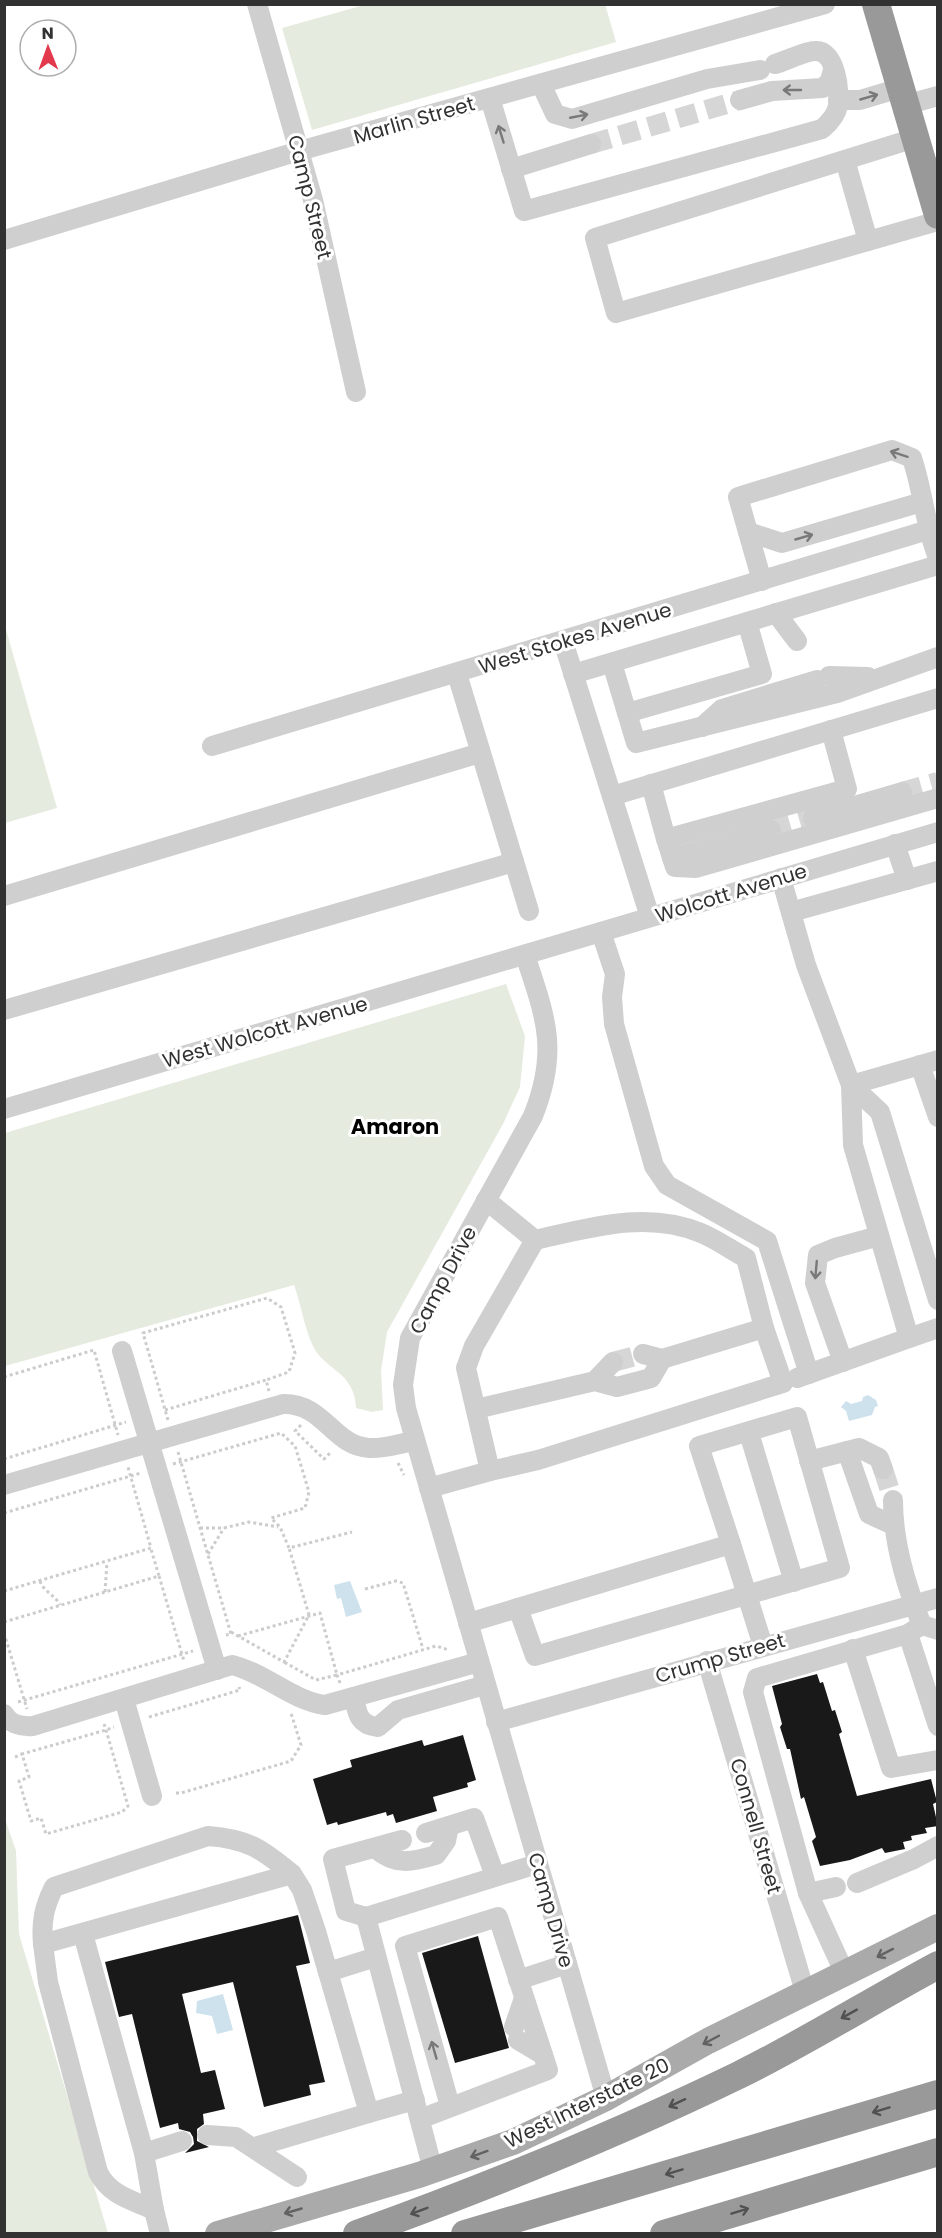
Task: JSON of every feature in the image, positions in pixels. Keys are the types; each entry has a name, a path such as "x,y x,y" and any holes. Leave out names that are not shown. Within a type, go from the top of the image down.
{"highway":[{"path":"876,4 938,215"},
{"path":"357,2234 539,2164 741,2074 938,1965"},
{"path":"465,2234 938,2094"},
{"path":"664,2234 938,2152"}],"main road":[{"name":"West Interstate 20","path":"218,2234 433,2170 513,2142 606,2098 805,1992 938,1927"}],"street":[{"name":"Camp Street","path":"257,4 299,152 356,392"},
{"name":"Marlin Street","path":"4,240 299,152 541,84 786,10 825,4"},
{"path":"490,98 524,211 822,129 838,108 838,89 831,60 823,52 814,50 767,67 707,80 572,119 555,114 541,84"},
{"path":"740,100 772,91 823,88 830,81 833,70"},
{"path":"838,100 938,96"},
{"path":"915,138 595,238 616,313 938,221"},
{"path":"511,169 591,144"},
{"path":"844,160 868,241"},
{"path":"762,581 738,497 892,450 912,458 922,488 922,502 933,529 938,558"},
{"path":"748,532 782,543 922,502"},
{"name":"West Stokes Avenue","path":"212,746 933,529"},
{"path":"573,674 938,565"},
{"path":"776,614 797,641"},
{"path":"627,713 762,674 747,622"},
{"path":"563,641 650,917"},
{"path":"612,663 636,743 837,693 938,657"},
{"path":"457,674 529,911"},
{"path":"702,727 722,709 823,678 878,677"},
{"path":"612,796 938,698"},
{"path":"666,839 847,789 831,730"},
{"path":"4,896 480,753"},
{"path":"651,784 675,867 696,868 938,798"},
{"path":"813,818 902,792"},
{"path":"672,858 771,830"},
{"name":"Wolcott Avenue","path":"525,955 938,832"},
{"path":"895,844 907,880"},
{"path":"4,1010 514,862"},
{"path":"791,912 938,871"},
{"path":"781,878 806,965 851,1085 853,1145 909,1338"},
{"path":"601,932 615,974 612,997 614,1024 654,1166 667,1185 767,1241 809,1374"},
{"name":"West Wolcott Avenue","path":"4,1109 525,955"},
{"name":"Camp Drive","path":"525,955 543,1008 549,1058 544,1088 533,1116 410,1338 403,1385 406,1408 485,1685 499,1721 537,1864 606,2098"},
{"path":"851,1085 929,1062 938,1117"},
{"path":"851,1085 880,1112 938,1300"},
{"path":"486,1200 535,1240"},
{"path":"490,1471 466,1368 474,1346 535,1240 620,1221 668,1225 700,1232 746,1258 764,1328 783,1383"},
{"path":"843,1362 815,1283 818,1255 879,1236"},
{"path":"476,1409 595,1381 617,1387 651,1378 652,1356 764,1328"},
{"path":"429,1488 538,1460 783,1383 938,1328"},
{"path":"122,1351 217,1670"},
{"path":"595,1381 613,1362"},
{"path":"4,1485 283,1404 298,1403 316,1414 343,1439 368,1448 416,1441"},
{"path":"518,1608 535,1656 747,1596 840,1568 797,1417 699,1446 731,1544 747,1596 763,1646"},
{"path":"749,1433 794,1582"},
{"path":"809,1461 859,1448 879,1458 883,1469"},
{"path":"848,1451 869,1514 893,1525"},
{"path":"893,1500 893,1525 922,1630 938,1726"},
{"path":"468,1623 731,1544"},
{"name":"Crump Street","path":"499,1721 938,1598"},
{"path":"845,1974 808,1893 753,1692 757,1678 922,1630"},
{"path":"854,1649 891,1768 938,1760"},
{"name":"Connell Street","path":"707,1661 805,1992"},
{"path":"9,1708 9,1721 22,1727 32,1726 232,1665 246,1668 311,1703 325,1705 479,1662"},
{"path":"354,1697 358,1718 366,1726 378,1727 398,1710 485,1685"},
{"path":"124,1699 152,1796"},
{"path":"426,1833 474,1818 495,1876"},
{"path":"375,1848 386,1858 410,1862 436,1855 446,1841 449,1826"},
{"path":"154,2210 117,2194 103,2184 98,2172 48,1982 41,1922 46,1903 54,1887 208,1836 229,1837 262,1849 292,1874 302,1890 369,2113"},
{"path":"402,1840 333,1859 346,1911 366,1917 537,1864"},
{"path":"857,1883 914,1859 938,1846"},
{"path":"43,1944 292,1874"},
{"path":"808,1893 836,1887"},
{"path":"366,1917 433,2170"},
{"path":"255,2147 369,2113 450,2106 548,2070 498,1917 405,1946 450,2106"},
{"path":"83,1934 144,2153 160,2234"},
{"path":"328,1972 376,1957"},
{"path":"521,1989 567,1964"},
{"path":"521,1989 516,2034 543,2055"},
{"path":"207,2135 236,2137 255,2147 297,2177"},
{"path":"144,2153 182,2141"}],"path":[{"path":"218,1637 231,1634 143,1334 267,1298 281,1307 295,1353 289,1372 266,1380"},
{"path":"4,1377 94,1350 116,1426"},
{"path":"304,1421 295,1431 324,1460 334,1450"},
{"path":"4,1459 128,1422"},
{"path":"4,1513 281,1433 295,1446 309,1492 305,1508 271,1518 280,1527 289,1548 309,1616 284,1662"},
{"path":"391,1459 400,1465 408,1485"},
{"path":"126,1463 182,1654"},
{"path":"200,1528 224,1528 249,1522 280,1527"},
{"path":"208,1554 224,1528"},
{"path":"289,1548 352,1532"},
{"path":"4,1591 151,1548"},
{"path":"105,1592 107,1561"},
{"path":"4,1622 159,1576"},
{"path":"40,1581 41,1587 56,1598 60,1605"},
{"path":"365,1589 396,1581 403,1583 423,1649"},
{"path":"238,1636 320,1613 337,1674"},
{"path":"230,1631 316,1680 436,1646 454,1652"},
{"path":"4,1633 32,1726"},
{"path":"9,1708 24,1700 195,1650"},
{"path":"238,1680 240,1690"},
{"path":"142,1719 250,1687"},
{"path":"22,1754 29,1778 19,1781 31,1821 41,1818 46,1834 122,1812 128,1806 98,1706"},
{"path":"176,1793 291,1761 301,1745 289,1708"},
{"path":"15,1756 119,1726"}],"shaded area":[{"path":"605,4 616,42 312,130 282,28 364,5"},
{"path":"5,626 57,808 4,823"},
{"path":"506,984 525,1036 520,1087 503,1124 387,1332 381,1371 383,1410 372,1412 356,1408 354,1396 345,1378 323,1360 312,1344 294,1285 5,1366 5,1133"},
{"path":"4,1816 16,1851 19,1934 108,2233 5,2233"}],"water":[{"path":"868,1395 876,1400 878,1406 875,1407 872,1415 849,1421 846,1411 841,1407 846,1401 851,1404 862,1401 863,1397"},
{"path":"350,1581 362,1612 346,1617 341,1598 337,1599 334,1585"},
{"path":"223,1994 233,2030 217,2034 212,2016 196,2013 197,2001"}],"building":[{"path":"817,1674 820,1683 823,1682 832,1711 835,1710 842,1732 839,1734 857,1796 931,1779 937,1802 933,1804 938,1826 925,1828 927,1833 911,1836 912,1840 903,1842 905,1849 885,1853 882,1848 850,1860 820,1866 812,1841 816,1837 804,1797 801,1799 790,1749 787,1749 780,1727 782,1724 772,1686"},
{"path":"463,1735 476,1780 467,1783 468,1787 433,1797 437,1811 396,1823 393,1814 387,1816 386,1812 338,1825 337,1822 327,1825 313,1779 352,1767 350,1760 422,1740 424,1746"},
{"path":"298,1915 310,1963 296,1966 325,2082 309,2085 311,2095 264,2107 233,1982 182,1994 201,2073 215,2070 225,2109 203,2114 204,2124 197,2129 197,2141 209,2147 185,2153 194,2144 193,2137 190,2132 179,2129 178,2123 160,2128 132,2014 119,2017 105,1962"},
{"path":"478,1936 509,2048 455,2063 422,1953"}],"tunnel":[{"path":"591,144 740,100"},
{"path":"902,792 938,782"},
{"path":"771,830 813,818"},
{"path":"613,1362 643,1354"},
{"path":"883,1469 893,1500"}],"district":[{"name":"Amaron","path":"395,1127"}]}
